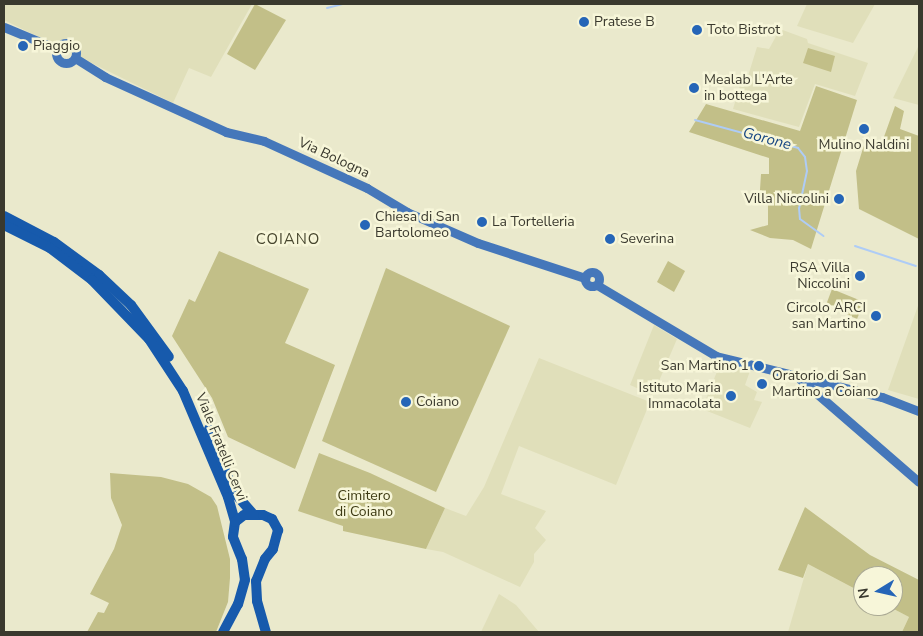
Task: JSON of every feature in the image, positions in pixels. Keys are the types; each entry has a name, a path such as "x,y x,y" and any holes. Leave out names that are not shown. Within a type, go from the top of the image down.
{"main road":[{"name":"Viale Fratelli Cervi","path":"4,216 54,242 99,275 131,305 156,336 190,389 233,491 252,513 272,519 278,530 273,549 265,559 256,581 257,601 266,632"},
{"name":"Viale Fratelli Cervi","path":"4,225 50,248 92,280 149,339 197,417 235,522 233,537 242,559 245,580 238,604 224,631"},
{"name":"Viale Fratelli Cervi","path":"235,522 252,513"}],"street":[{"name":"Via Bologna","path":"4,27 57,49"},
{"name":"Via Bologna","path":"57,49 63,44 71,45 75,58 105,77 226,132 264,141 367,188 406,212 478,243 584,278 589,286 597,285 716,356 882,397 919,411"},
{"name":"Via Bologna","path":"57,49 57,57 63,63 75,58"},
{"path":"798,377 919,482"},
{"path":"823,400 828,385"}],"shaded area":[{"path":"4,4 252,4 211,77 189,68 173,103 4,20"},
{"path":"807,4 875,4 853,43 797,26"},
{"path":"780,29 807,39 808,43 868,63 855,96 815,84 799,127 733,109 743,75 748,76 757,47 769,49"},
{"path":"919,45 919,105 893,98"},
{"path":"919,303 919,399 888,390"},
{"path":"654,325 677,339 653,395 630,385"},
{"path":"539,358 650,402 616,485 519,446 501,494 546,511 535,528 546,540 534,554 534,562 520,587 443,552 426,549 445,508 466,516 484,487"},
{"name":"Istituto Maria Immacolata","path":"720,364 750,371 745,385 757,392 754,400 762,402 750,428 702,409"},
{"path":"808,564 853,588 853,616 903,616 903,614 909,617 902,632 788,632"},
{"path":"499,594 516,605 539,632 481,632"}],"green space":[{"path":"255,4 286,20 255,70 227,54"},
{"path":"808,48 835,56 831,72 803,63"},
{"path":"816,86 857,100 811,249 793,240 770,238 750,230 768,225 768,205 759,205 761,174 769,174 769,158 689,132 706,104 800,131"},
{"path":"895,106 904,111 900,129 919,136 919,239 859,209 856,171 864,145 880,148"},
{"path":"219,251 309,289 285,343 335,365 295,469 228,437 212,398 172,336 189,299 195,302"},
{"path":"668,261 685,271 674,292 657,282"},
{"name":"Coiano","path":"386,268 510,326 436,492 322,441"},
{"path":"832,289 864,302 857,319 826,305"},
{"name":"Cimitero di Coiano","path":"319,453 370,473 445,508 426,549 343,531 343,526 298,511"},
{"path":"110,473 161,477 188,484 211,497 217,506 230,559 230,578 228,602 216,632 87,632 98,612 104,613 109,603 90,594 114,549 122,525 111,498"},
{"path":"805,507 870,555 892,566 853,566 853,588 808,564 803,578 778,570"},
{"path":"903,572 919,580 919,632 902,632 909,617 903,614"}],"waterway":[{"name":"Gorone","path":"327,8 343,4"},
{"name":"Gorone","path":"695,120 798,148 805,157 807,171 799,208 800,219 823,236"},
{"name":"Gorone","path":"855,246 916,266"}],"place":[{"name":"Pratese B","path":"584,22"},
{"name":"Toto Bistrot","path":"697,30"},
{"name":"Piaggio","path":"23,46"},
{"name":"Mealab L'Arte in bottega","path":"694,88"},
{"name":"Mulino Naldini","path":"864,129"},
{"name":"Villa Niccolini","path":"839,199"},
{"name":"La Tortelleria","path":"482,222"},
{"name":"Chiesa di San Bartolomeo","path":"365,225"},
{"name":"Severina","path":"610,239"},
{"name":"RSA Villa Niccolini","path":"860,276"},
{"name":"Circolo ARCI san Martino","path":"876,316"},
{"name":"San Martino 1","path":"759,366"},
{"name":"Oratorio di San Martino a Coiano","path":"762,384"},
{"name":"Istituto Maria Immacolata","path":"731,396"},
{"name":"Coiano","path":"406,402"}],"district":[{"name":"COIANO","path":"288,240"}]}
